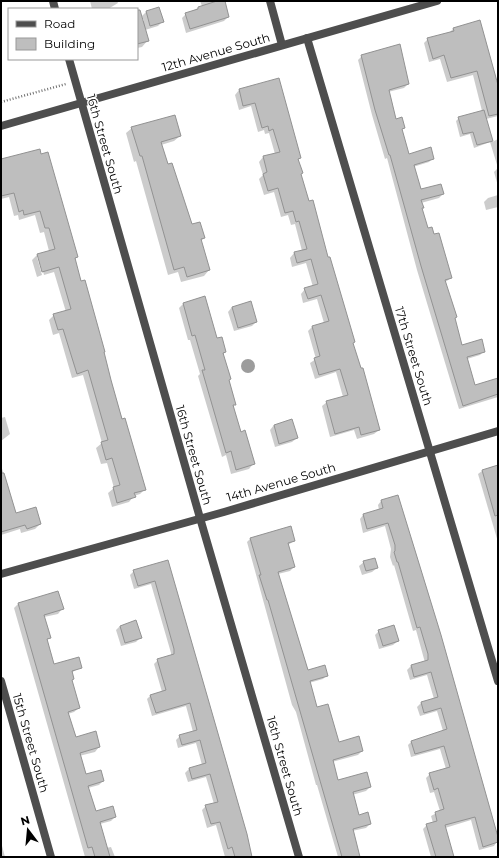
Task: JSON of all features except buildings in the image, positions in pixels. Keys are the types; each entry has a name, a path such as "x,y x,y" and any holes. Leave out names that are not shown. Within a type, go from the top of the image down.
{"street":[{"path":"270,1 282,45"},
{"name":"12th Avenue South","path":"1,126 437,1"},
{"name":"17th Street South","path":"307,38 498,681"},
{"name":"16th Street South","path":"69,60 200,518 299,857"},
{"name":"14th Avenue South","path":"1,574 200,518 498,431"},
{"name":"15th Street South","path":"1,681 51,857"}],"path":[{"path":"1,102 75,81"}],"shaded area":[{"path":"245,359 251,359 255,363 255,369 251,373 245,373 241,369 241,363"}]}
